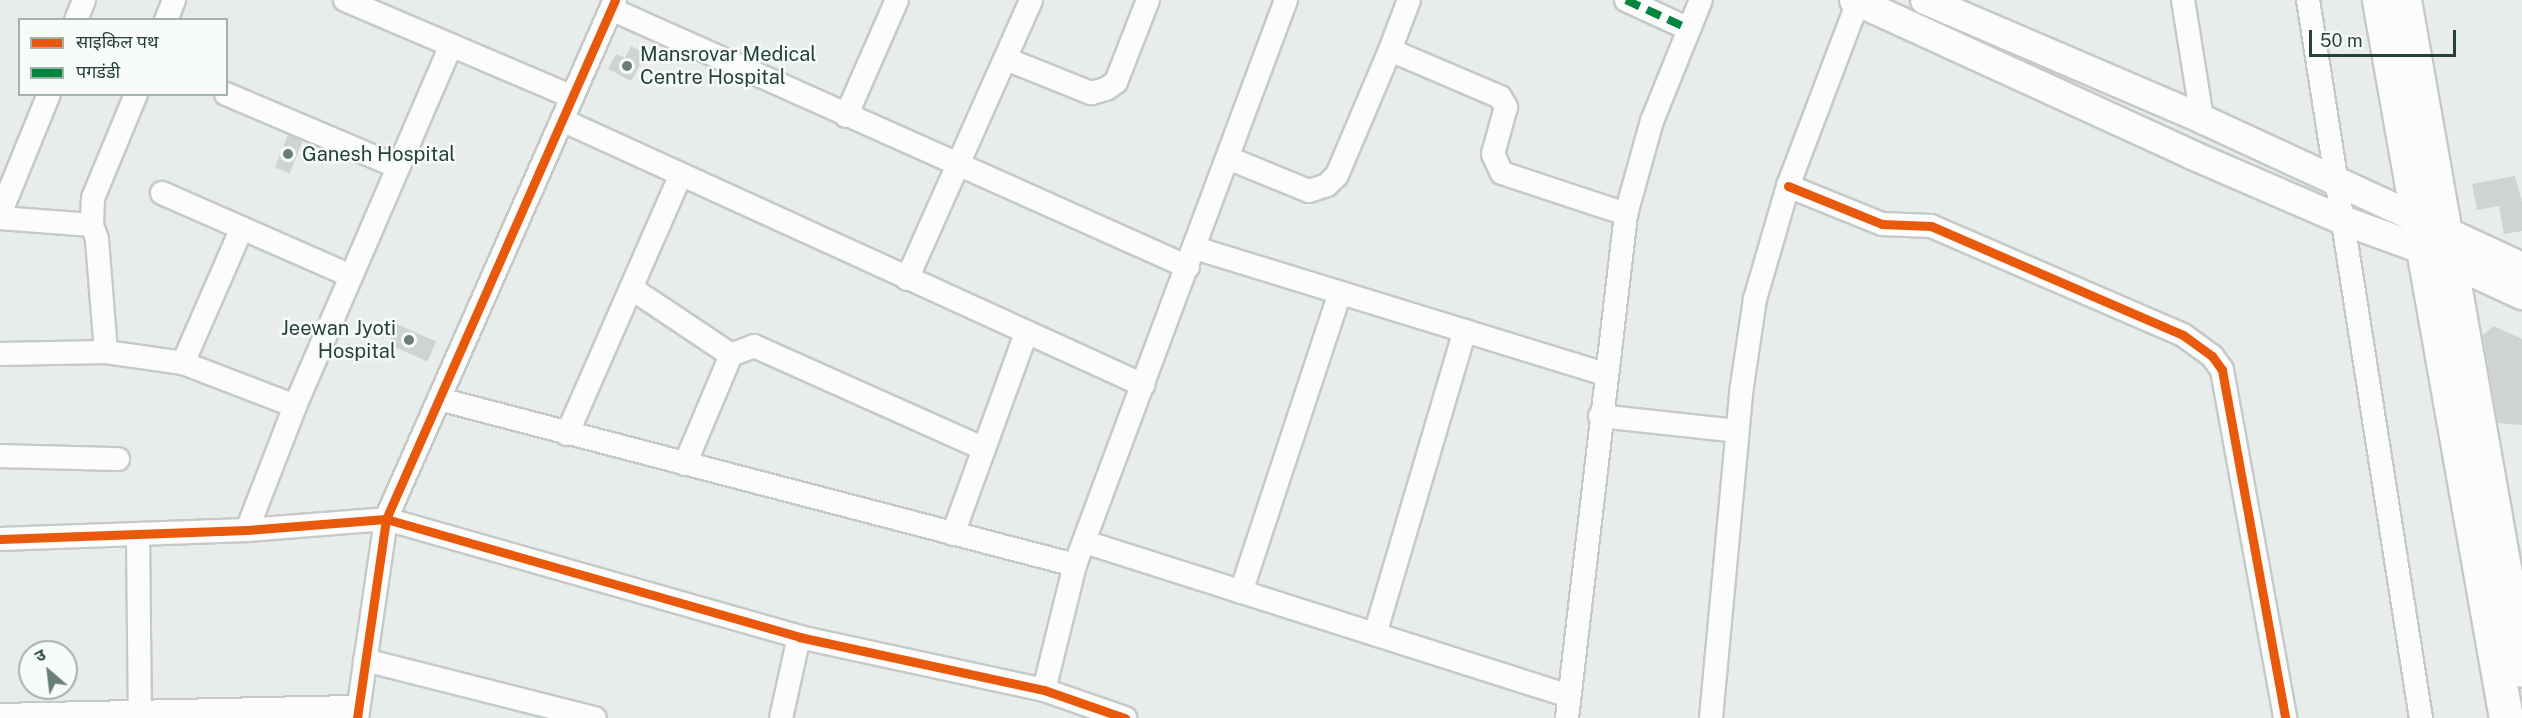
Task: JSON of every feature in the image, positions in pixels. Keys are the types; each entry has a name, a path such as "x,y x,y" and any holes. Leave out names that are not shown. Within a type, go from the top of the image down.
{"main road":[{"path":"2379,0 2435,241 2522,670"},
{"path":"2404,0 2435,241 2506,718"}],"street":[{"path":"77,18 84,0"},
{"path":"167,18 174,0"},
{"path":"345,0 572,97"},
{"path":"907,279 1031,0"},
{"path":"1006,59 1091,93 1106,89 1116,82 1148,0"},
{"path":"1044,690 1084,542 1286,0"},
{"path":"1228,158 1309,191 1326,184 1337,176 1409,0"},
{"path":"1626,0 1689,29"},
{"path":"1084,542 1375,634 1568,707 1604,374 1626,214 1652,121 1701,0"},
{"path":"1924,0 2202,119 2338,183 2522,295"},
{"path":"2183,0 2202,119"},
{"path":"2308,0 2421,718"},
{"path":"1712,718 1737,431 1755,300 1788,186 1856,1 2342,220 2435,241 2522,267"},
{"path":"846,116 891,2"},
{"path":"0,716 358,713 386,519 613,4 846,116 959,166 1191,258 1340,293 1604,374"},
{"path":"247,530 295,406 451,45"},
{"path":"1390,50 1500,97 1506,107 1493,154 1502,173 1626,214"},
{"path":"228,95 398,167"},
{"path":"48,96 0,216 92,225"},
{"path":"106,352 97,239 92,225 93,198 135,96"},
{"path":"562,120 680,177 1143,386"},
{"path":"567,434 680,177"},
{"path":"1788,186 1882,224 1931,226 2183,335 2212,356 2222,370 2285,718"},
{"path":"162,194 351,276"},
{"path":"183,363 242,228"},
{"path":"631,288 731,355"},
{"path":"1241,592 1340,293"},
{"path":"1375,634 1465,331"},
{"path":"953,534 1026,333"},
{"path":"685,464 731,355 754,346 984,449"},
{"path":"0,354 106,352 183,363 295,406"},
{"path":"439,399 1076,565"},
{"path":"1600,416 1737,431"},
{"path":"0,456 118,459"},
{"path":"0,539 247,530 386,519 799,637 1044,690 1125,718"},
{"path":"138,534 140,716"},
{"path":"781,718 799,637"},
{"path":"365,660 595,718"}],"building":[{"path":"631,46 646,54 631,81 608,69 616,54 625,58"},
{"path":"288,135 303,141 290,173 275,167"},
{"path":"2515,176 2522,202 2522,231 2504,234 2499,206 2477,210 2472,184"},
{"path":"397,324 436,341 427,362 388,344"},
{"path":"2494,326 2522,339 2522,425 2498,423 2483,335"}],"marked path":[{"path":"1626,0 1689,29"}],"cycle path":[{"path":"357,718 386,519 615,0"},
{"path":"1788,186 1882,224 1931,226 2183,335 2212,356 2222,370 2285,718"},
{"path":"0,539 247,530 386,519 799,637 1044,690 1125,718"}],"place":[{"name":"Mansrovar Medical Centre Hospital","path":"627,66"},
{"name":"Ganesh Hospital","path":"288,154"},
{"name":"Jeewan Jyoti Hospital","path":"409,340"}]}
